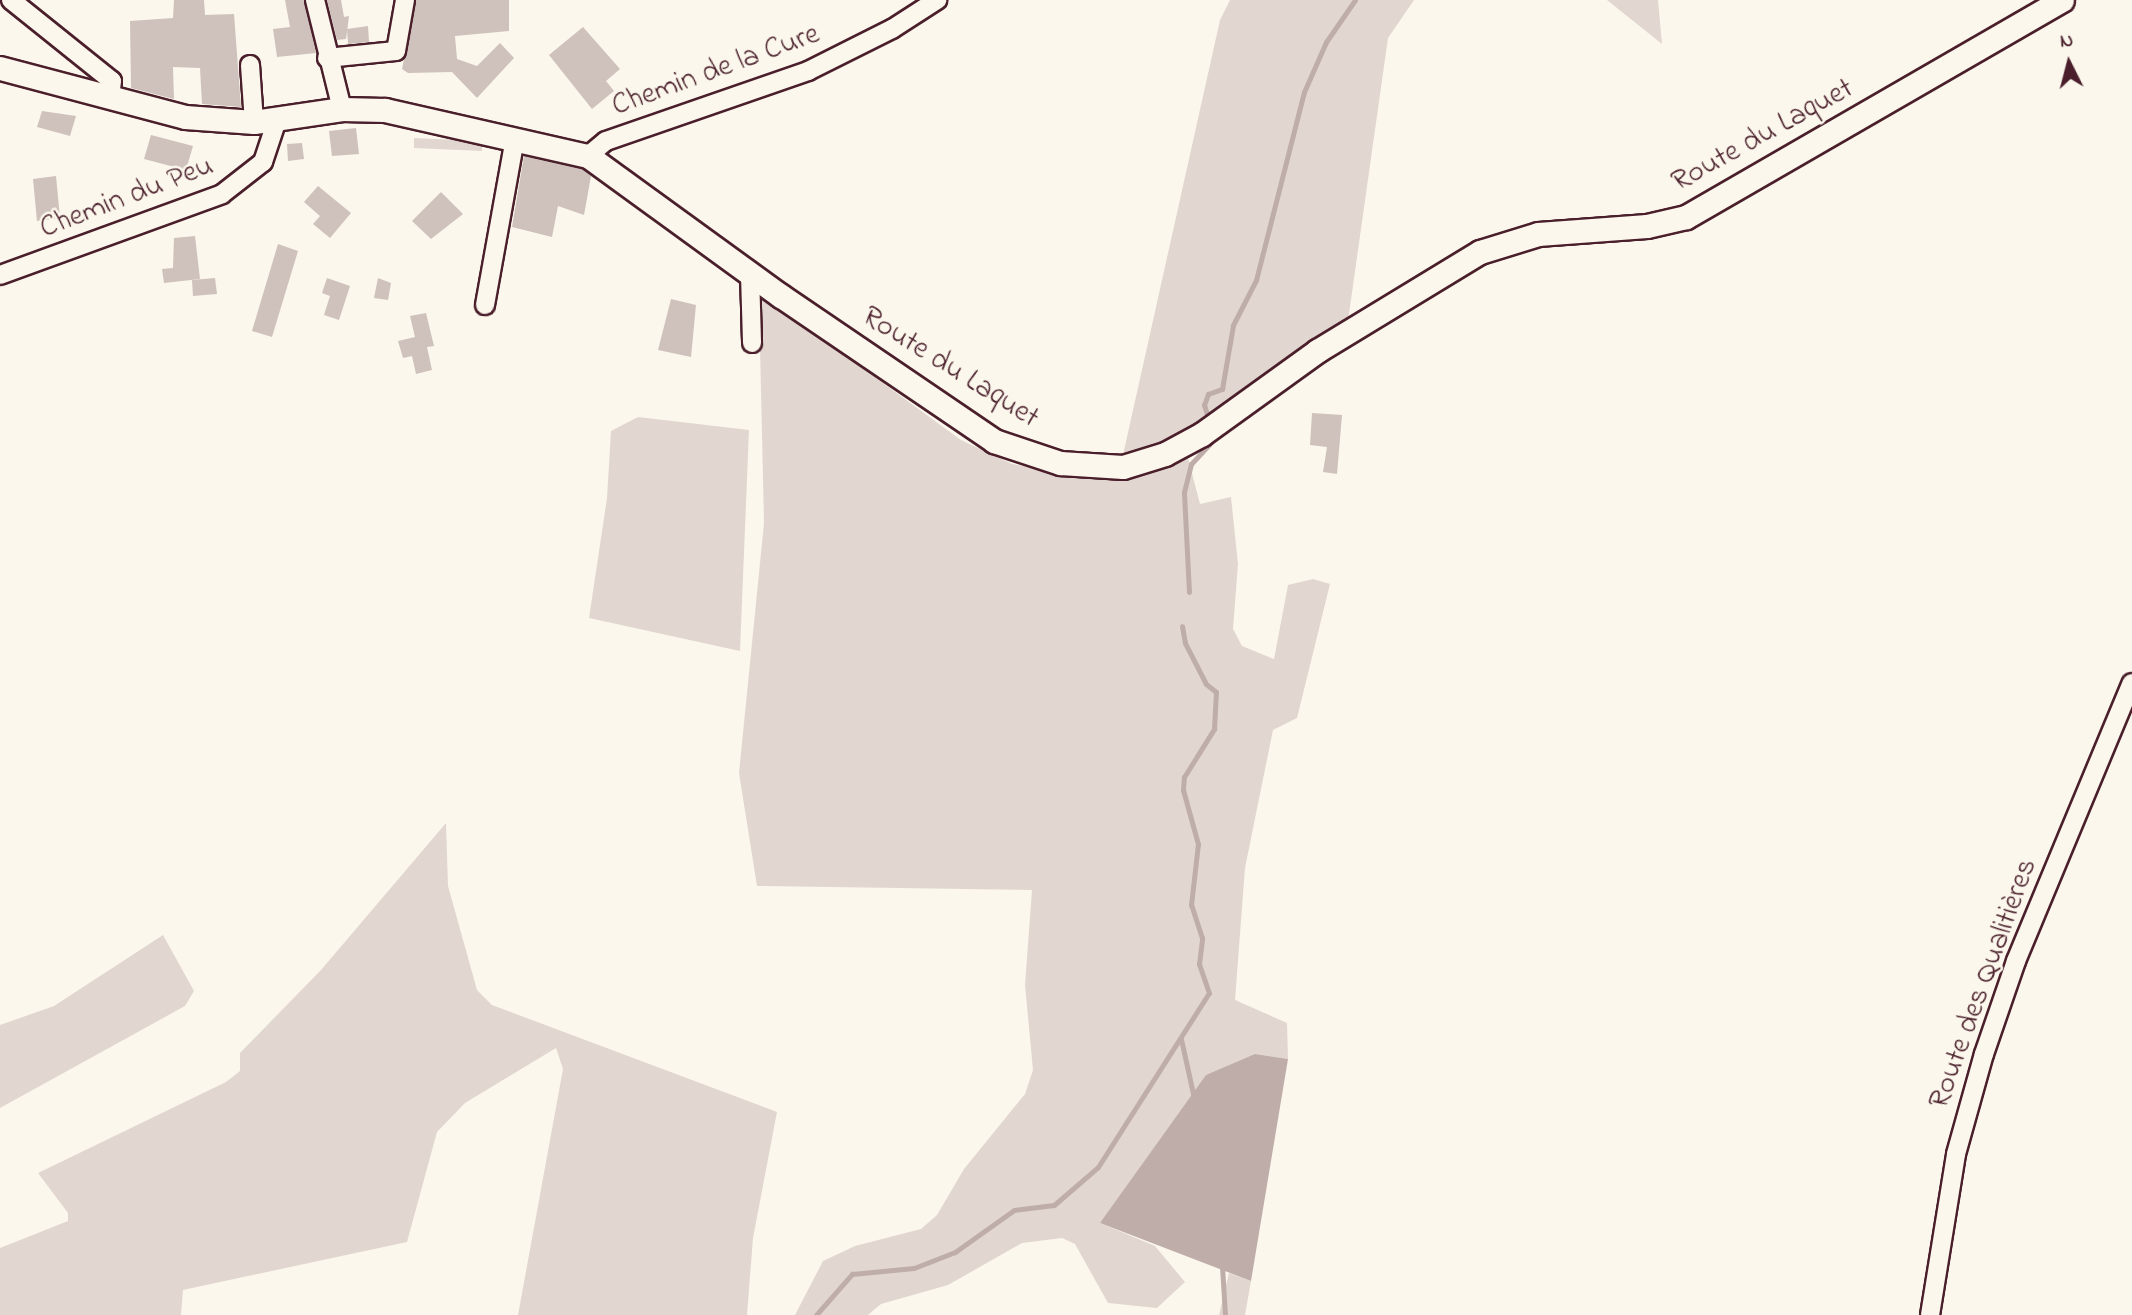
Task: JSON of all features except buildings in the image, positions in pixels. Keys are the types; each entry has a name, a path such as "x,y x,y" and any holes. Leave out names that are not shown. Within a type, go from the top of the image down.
{"street":[{"path":"11,0 112,81 110,98"},
{"path":"315,0 327,58 342,109"},
{"path":"327,58 396,51 405,0"},
{"name":"Chemin de la Cure","path":"588,156 606,141 808,71 892,29 937,0"},
{"name":"Route du Laquet","path":"0,68 185,117 266,121 342,109 385,110 588,156 750,274 1018,453 1083,467 1123,467 1165,454 1210,428 1317,351 1480,252 1538,234 1647,226 1686,217 2062,0"},
{"name":"Chemin du Peu","path":"0,275 181,212 238,186 269,153 266,121 250,65"},
{"path":"485,305 515,139"},
{"path":"750,274 752,344"},
{"name":"Route des Qualitières","path":"1930,1315 1956,1154 1984,1054 2016,961 2132,683"}],"shaded area":[{"path":"1230,0 1414,0 1388,38 1348,321 1180,436 1146,451 1123,455 1220,20"},
{"path":"1607,0 1658,0 1662,44"},
{"path":"414,138 482,141 482,151 414,148"},
{"path":"765,297 961,440 1012,464 1096,479 1141,474 1187,454 1200,504 1231,497 1238,564 1233,629 1242,646 1274,659 1288,585 1313,579 1330,584 1297,718 1273,730 1245,868 1235,1000 1287,1023 1288,1059 1255,1054 1100,1223 1155,1246 1185,1282 1157,1308 1108,1303 1075,1244 1062,1238 1022,1243 948,1285 881,1304 868,1315 795,1315 823,1261 855,1246 921,1229 937,1215 964,1169 1025,1094 1033,1070 1025,985 1032,890 757,886 739,773 764,523 759,303"},
{"path":"638,417 749,430 740,651 589,618 607,498 611,431"},
{"path":"446,823 448,886 477,990 492,1005 777,1112 753,1238 747,1315 518,1315 563,1069 556,1048 465,1103 437,1132 407,1242 183,1290 181,1315 0,1315 0,1248 68,1221 68,1213 38,1173 226,1082 240,1071 240,1053 321,970"},
{"path":"163,935 194,991 185,1006 0,1108 0,1025 54,1006"},
{"path":"1255,1054 1288,1059 1251,1281 1100,1223 1206,1075"},
{"path":"1229,1273 1251,1281 1245,1315 1219,1315"}],"waterway":[{"path":"1209,421 1204,405 1208,394 1222,389 1233,325 1256,280 1304,92 1326,42 1355,0"},
{"path":"1189,592 1184,492 1191,464 1214,439 1213,434"},
{"path":"816,1315 852,1274 914,1268 955,1252 1014,1210 1054,1205 1098,1167 1209,993 1199,964 1202,938 1191,905 1198,844 1183,790 1184,777 1214,729 1216,692 1206,684 1185,643 1182,626"},
{"path":"1181,1039 1194,1098"},
{"path":"1222,1266 1225,1315"}]}
